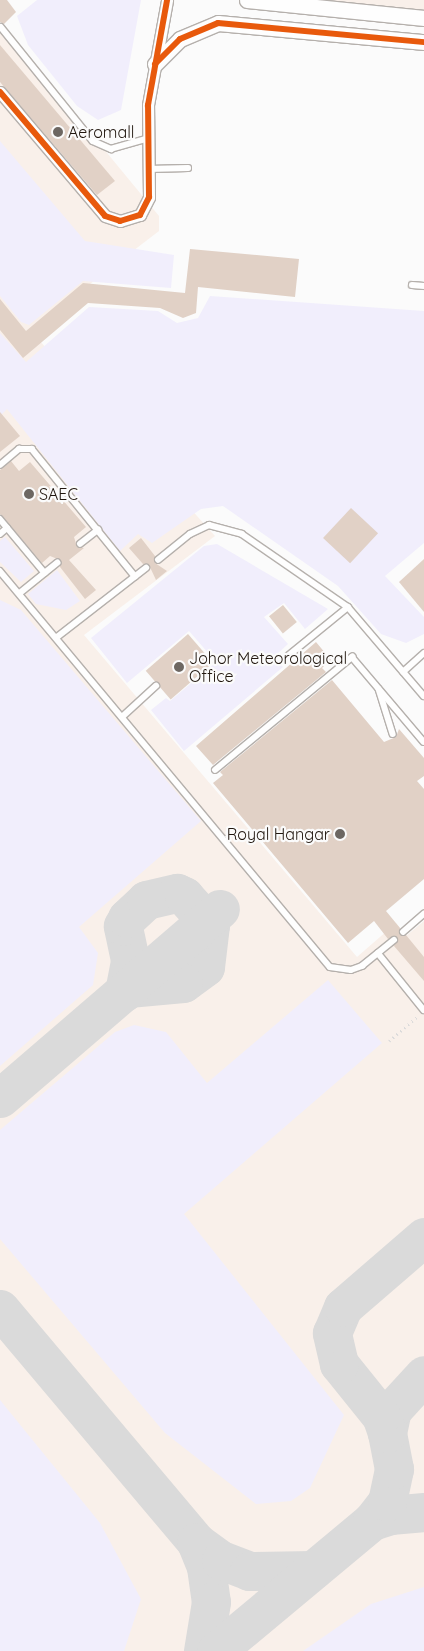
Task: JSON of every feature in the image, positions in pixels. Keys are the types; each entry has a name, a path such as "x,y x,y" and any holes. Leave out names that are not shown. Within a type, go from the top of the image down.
{"street":[{"path":"0,92 111,221 131,219 147,207 147,139 155,64 167,0"},
{"path":"247,0 424,18"},
{"path":"155,64 180,39 218,24 424,42"}],"lane":[{"path":"1,27 93,141 120,148 147,139"},
{"path":"148,169 188,168"},
{"path":"412,285 424,286"},
{"path":"0,466 19,449 32,449 135,576"},
{"path":"0,520 45,573"},
{"path":"158,560 190,534 209,525 227,526 348,607 424,696"},
{"path":"0,534 7,528"},
{"path":"80,544 98,530"},
{"path":"20,592 57,563"},
{"path":"56,638 146,568"},
{"path":"0,570 330,967 351,970 378,953 394,940"},
{"path":"288,656 348,607"},
{"path":"403,672 424,653"},
{"path":"215,770 344,660 352,657 424,742"},
{"path":"122,717 156,686"},
{"path":"379,688 393,734"},
{"path":"404,932 424,914"},
{"path":"378,953 424,1011"}],"path":[{"path":"389,1041 424,1011"}],"shaded area":[{"path":"37,0 141,0 121,110 98,120 77,106 28,45 17,16"},
{"path":"303,0 424,0 424,12"},
{"path":"0,23 159,216 159,231 30,330 215,536 84,635 357,957 396,923 406,936 424,921 424,1651 0,1651"},
{"path":"0,141 85,241 174,255 171,288 83,281 29,325 21,322 0,296"},
{"path":"210,296 424,311 424,543 385,576 424,617 424,634 406,643 381,634 338,586 223,506 201,509 152,543 138,534 120,551 7,409 0,416 0,333 26,362 89,307 158,311 177,323 198,318"},
{"path":"5,537 34,571 21,582 0,562 0,541"},
{"path":"217,544 328,609 305,629 284,603 264,617 288,644 275,656 283,667 184,751 151,710 166,698 170,701 216,662 189,631 127,683 91,638 204,546"},
{"path":"57,570 80,601 66,610 36,604 28,594"},
{"path":"0,600 21,610 201,821 79,927 98,953 93,985 0,1066"},
{"path":"328,980 382,1043 184,1214 344,1415 310,1488 291,1501 256,1504 165,1433 0,1239 0,1130 115,1032 134,1025 166,1032 207,1083"},
{"path":"0,1400 100,1523 141,1599 124,1651 0,1651"},
{"path":"424,1587 424,1651 303,1651 371,1604"}],"building":[{"path":"0,0 7,0 16,12 4,24 0,22"},
{"name":"Aeromall","path":"0,45 115,181 97,195 0,82"},
{"path":"190,249 299,259 295,297 198,287 196,313 183,318 160,308 88,303 23,358 0,330 0,299 26,331 83,283 185,293"},
{"path":"0,412 20,436 0,452"},
{"name":"SAEC","path":"11,461 19,471 30,462 86,527 74,537 77,547 84,548 69,560 96,590 85,599 60,567 60,560 50,556 42,563 0,514 0,470"},
{"path":"351,508 378,533 350,563 323,538"},
{"path":"141,538 155,556 155,563 167,571 156,580 149,565 143,564 129,548"},
{"path":"424,559 424,612 399,582"},
{"path":"283,605 297,622 283,633 269,616"},
{"name":"Johor Meteorological Office","path":"188,634 213,663 171,699 146,671"},
{"path":"316,642 331,660 322,668 326,672 213,765 196,746"},
{"name":"Royal Hangar","path":"332,680 384,742 396,737 399,729 424,758 424,776 417,781 424,789 424,879 386,911 400,928 400,935 406,935 424,957 424,981 394,946 397,937 388,939 374,921 348,943 213,783 223,775 220,772"}],"taxiway":[{"path":"124,992 130,960 123,926 127,918 146,900 177,893 184,896 210,925 205,967 183,983 128,988"},
{"path":"0,1098 220,909"},
{"path":"216,1651 372,1521 387,1502 394,1469 387,1433 381,1416 339,1364 332,1333 343,1307 424,1237"},
{"path":"0,1309 196,1542 206,1567 211,1602 203,1651"},
{"path":"387,1433 392,1410 424,1375"},
{"path":"372,1521 390,1515 424,1512"},
{"path":"196,1542 221,1560 249,1571 313,1570"}],"cycle path":[{"path":"0,92 105,216 120,221 140,215 149,197 148,105 167,0"},
{"path":"155,64 180,39 218,23 424,42"}],"place":[{"name":"Aeromall","path":"58,132"},
{"name":"SAEC","path":"29,494"},
{"name":"Johor Meteorological Office","path":"179,667"},
{"name":"Royal Hangar","path":"340,834"}]}
